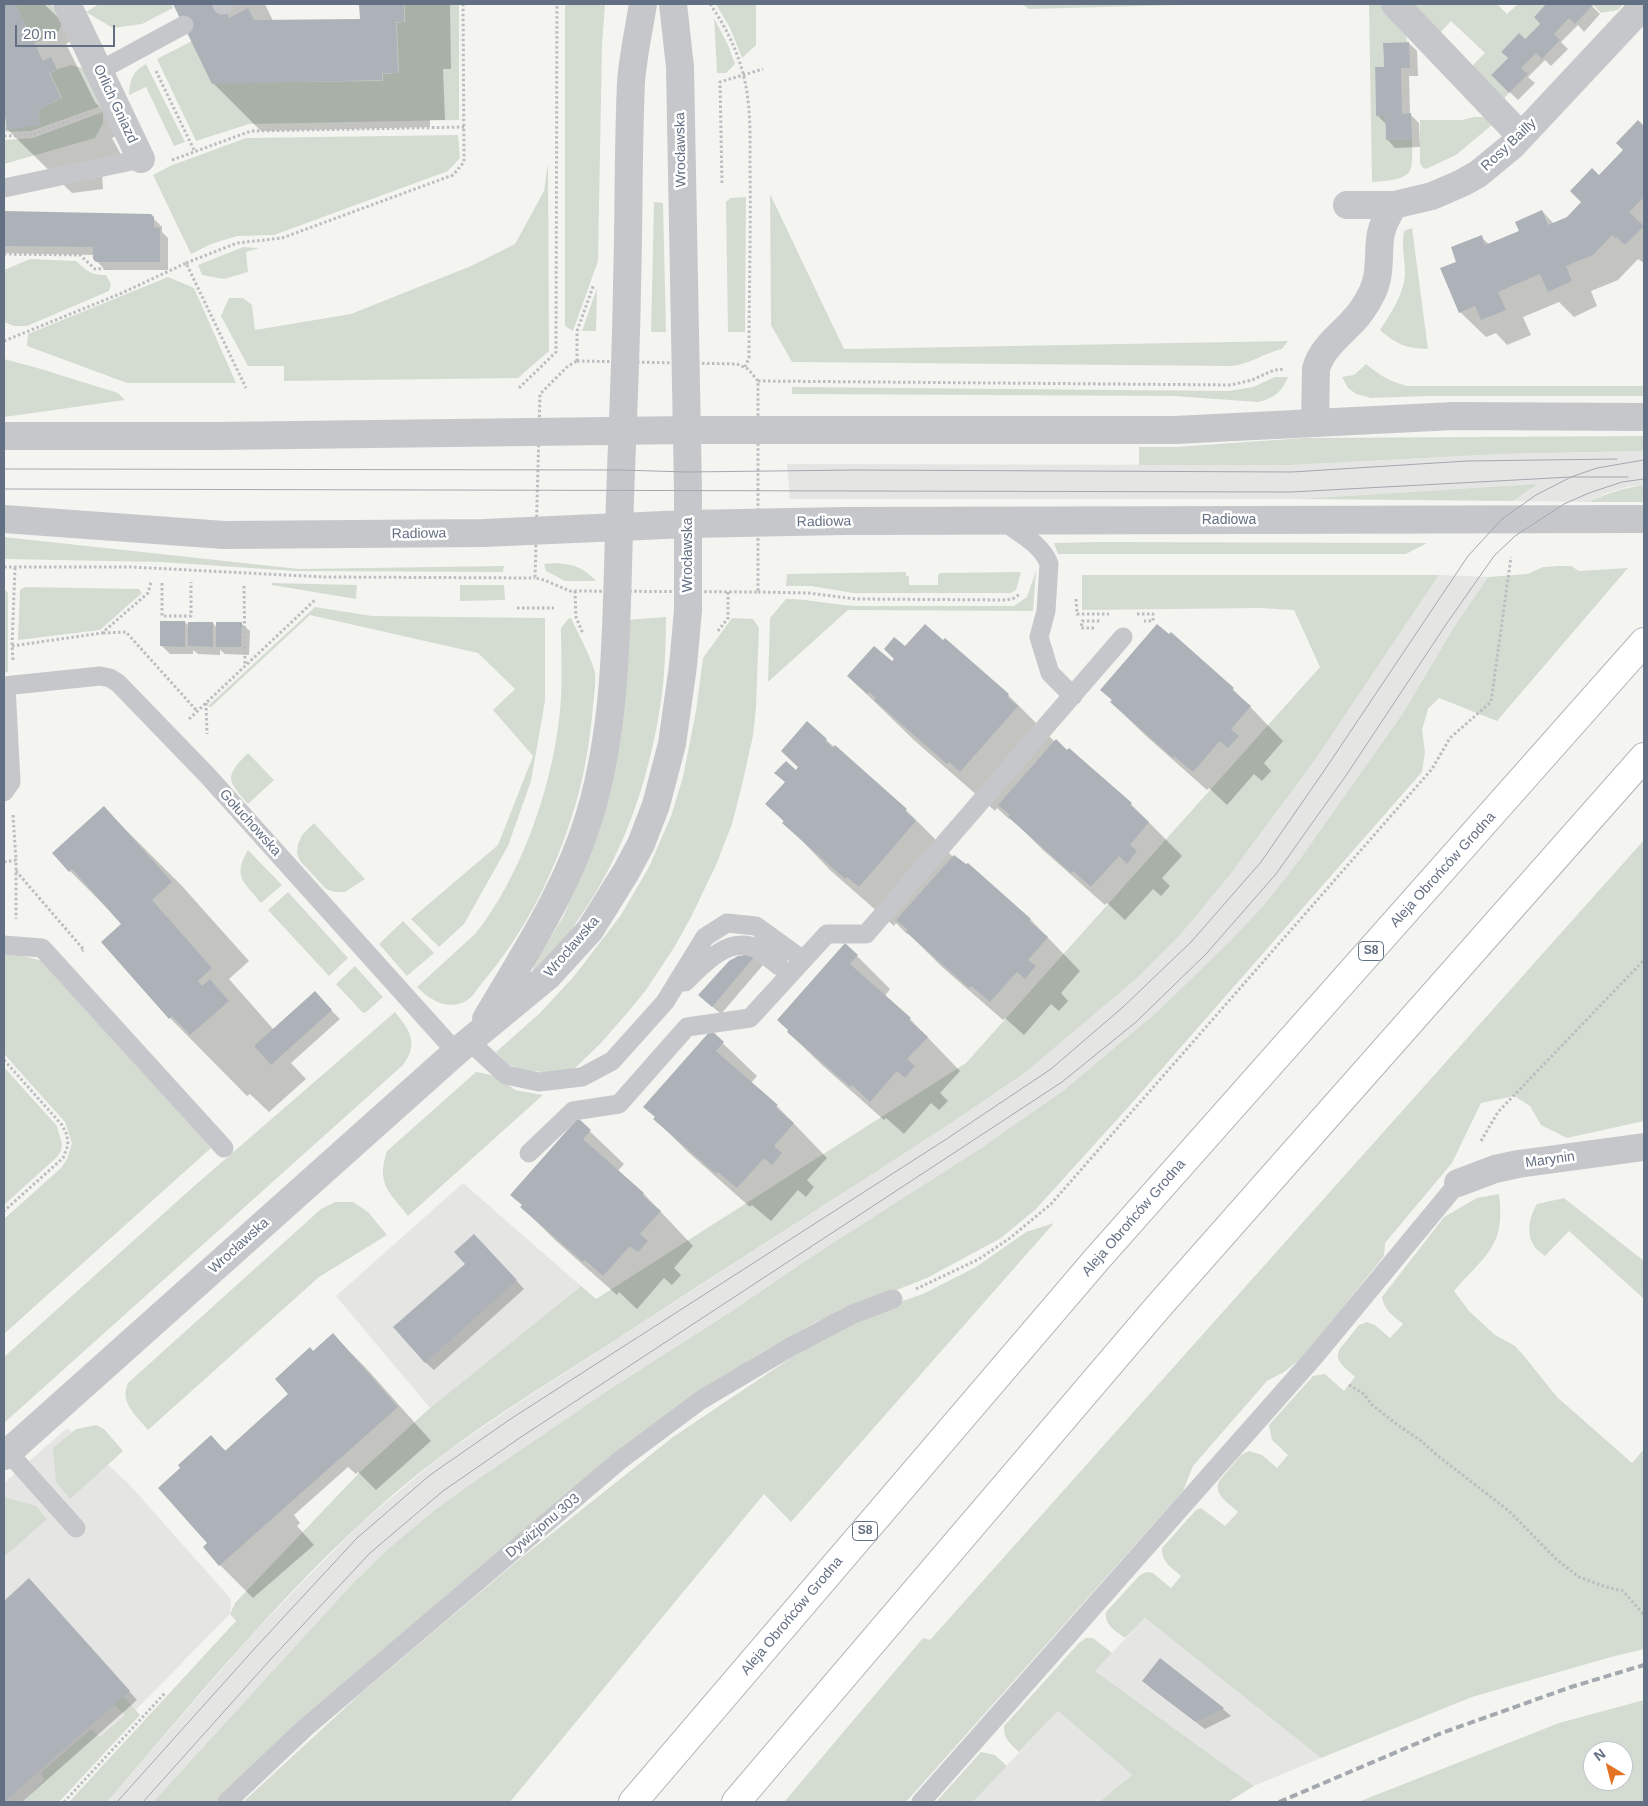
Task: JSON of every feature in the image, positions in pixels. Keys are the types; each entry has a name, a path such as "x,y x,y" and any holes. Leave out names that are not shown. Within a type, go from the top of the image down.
{"highway":[{"name":"Aleja Obrońców Grodna","path":"633,1802 1097,1259 1644,642"},
{"path":"736,1802 1158,1307 1644,757"}],"street":[{"name":"Orlich Gniazd","path":"67,4 141,159"},
{"name":"Wrocławska","path":"467,1043 530,945 566,879 590,812 603,757 614,678 626,362 631,79 643,4"},
{"name":"Wrocławska","path":"6,1454 467,1043 548,976 590,930 626,872 650,824 664,776 677,710 688,610 688,491 680,67 672,4"},
{"path":"1395,4 1521,136"},
{"name":"Rosy Bailly","path":"1346,205 1394,205 1432,196 1462,183 1492,162 1521,136 1644,5"},
{"path":"1315,423 1316,369 1318,362 1323,353 1366,305 1374,291 1380,267 1381,230 1394,205"},
{"path":"4,436 216,436 687,430 1175,430 1454,416 1644,417"},
{"name":"Radiowa","path":"4,519 224,535 484,533 687,524 1002,520 1644,519"},
{"name":"Marynin","path":"1458,1182 1495,1169 1518,1164 1644,1147"}],"lane":[{"path":"99,71 184,25"},
{"name":"Orlich Gniazd","path":"4,188 141,159"},
{"path":"1002,520 1040,549 1049,564 1046,611 1039,637 1050,673 1073,696"},
{"path":"529,1153 574,1111 619,1104 687,1027 750,1018 827,934 866,934 1123,636"},
{"name":"Gołuchowska","path":"9,686 100,676 110,678 125,690 171,736 467,1043 506,1075 539,1082 582,1077 612,1061 665,1002"},
{"path":"7,787 9,686"},
{"path":"665,1002 705,937 727,923 756,926 803,960"},
{"path":"10,945 42,948 224,1148"},
{"path":"665,1002 704,965 730,946 751,946 779,966"},
{"path":"921,1802 1315,1356 1458,1182"},
{"name":"Dywizjonu 303","path":"227,1802 305,1728 619,1461 702,1400 792,1346 852,1314 893,1299"},
{"path":"6,1454 76,1528"}],"path":[{"path":"4,341 122,293 186,263 236,243 282,238 453,175 464,162 463,4"},
{"path":"519,388 556,352 557,4"},
{"path":"710,4 726,29 743,75 748,100 750,182 749,358 745,367"},
{"path":"153,66 195,152"},
{"path":"722,183 720,82 764,69"},
{"path":"4,136 32,135 115,104"},
{"path":"167,162 251,131 464,127"},
{"path":"4,254 80,254 95,269 112,268"},
{"path":"186,263 246,388"},
{"path":"539,400 543,390 572,363 577,361 596,362"},
{"path":"721,364 737,364 745,367 758,380 1231,385 1252,380 1274,370 1294,370"},
{"path":"758,380 758,395"},
{"path":"537,498 538,463"},
{"path":"758,464 758,500"},
{"path":"758,553 758,592"},
{"path":"893,1299 979,1259 1010,1238 1051,1204 1432,768 1450,738 1491,702 1511,557"},
{"path":"535,562 535,578"},
{"path":"708,592 808,593 856,599 1012,600 1024,588 1030,568 1049,564"},
{"path":"4,567 131,567 324,578 535,578 570,591 602,591"},
{"path":"9,686 14,567"},
{"path":"102,633 148,593 151,582"},
{"path":"162,583 162,616 191,616 191,582"},
{"path":"244,586 245,666"},
{"path":"171,736 316,599"},
{"path":"517,608 554,608"},
{"path":"12,646 102,633 126,632 198,711"},
{"path":"7,787 16,860 10,945"},
{"path":"4,862 16,860"},
{"path":"16,871 84,950 64,973"},
{"path":"1458,1182 1498,1112 1644,960"},
{"path":"4,1060 62,1125 67,1135 68,1145 62,1158 4,1211"},
{"path":"1349,1386 1364,1394 1372,1404 1399,1426 1420,1440 1510,1511 1556,1559 1579,1577 1606,1587 1623,1590 1644,1615"},
{"path":"64,1802 165,1692"}],"shaded area":[{"path":"15,4 51,4 62,22 59,31 34,43"},
{"path":"99,4 171,4 173,8 142,24 113,28 86,12"},
{"path":"405,4 459,4 459,120 249,124 196,141 157,59 192,41 213,83 383,81 383,74 399,73 397,23 405,22"},
{"path":"565,4 605,4 602,44 598,261 573,331 565,326"},
{"path":"716,4 756,4 756,45 742,58 730,28"},
{"path":"1022,4 1217,4 1029,9"},
{"path":"1369,4 1382,4 1406,35 1407,42 1383,43 1384,67 1375,67 1376,116 1385,116 1386,140 1412,139 1412,161 1409,172 1395,180 1372,182"},
{"path":"1405,4 1497,4 1507,14 1518,4 1546,4 1534,17 1540,24 1525,39 1519,34 1501,52 1508,58 1491,75 1509,93 1502,101 1470,68 1485,53 1451,21 1437,36"},
{"path":"1592,4 1623,4 1618,10 1601,13"},
{"path":"714,18 728,45 735,64 726,73 717,73"},
{"path":"146,64 185,142 174,146 146,87 129,95 133,77"},
{"path":"71,65 83,68 101,106 31,131 4,132 4,107 8,127 40,125 38,110 62,98 50,73"},
{"path":"103,112 103,123 95,138 4,164 4,140 33,138"},
{"path":"1486,117 1493,124 1456,155 1426,169 1422,167 1420,162 1420,120 1462,120"},
{"path":"458,135 460,158 448,171 274,235 237,236 211,244 191,254 153,175 170,166 246,138"},
{"path":"548,163 549,351 518,378 284,381 284,366 248,366 221,316 229,298 243,298 252,305 255,330 351,314 471,266 515,244 544,191"},
{"path":"770,194 844,349 1288,341 1282,349 1230,366 792,362 771,325"},
{"path":"746,197 745,332 728,332 726,202 730,198"},
{"path":"654,202 663,203 666,332 651,332"},
{"path":"1412,228 1428,349 1402,345 1380,330 1402,289 1405,274 1403,236 1404,231"},
{"path":"243,247 259,248 246,252 248,272 224,279 202,275 198,265"},
{"path":"30,259 76,261 86,270 106,275 111,284 109,291 27,326 14,326 4,322 4,270"},
{"path":"168,277 194,288 236,383 127,383 27,346 28,334"},
{"path":"597,288 596,331 582,331"},
{"path":"4,359 118,393 125,400 4,417"},
{"path":"1366,364 1385,378 1407,386 1643,386 1644,396 1427,396 1371,398 1356,394 1348,388 1342,377 1354,375"},
{"path":"1275,377 1288,377 1277,394 1258,402 1174,396 792,394 792,387 1229,391 1253,387"},
{"path":"1644,436 1644,451 1502,454 1291,465 1139,465 1139,447 1176,447 1303,438"},
{"path":"1644,451 1644,485 1627,487 1607,493 1589,502 1513,501 1535,486 1535,484 1298,499 790,499 787,464 1291,465 1502,454"},
{"path":"1535,484 1535,486 1513,501 1298,499"},
{"path":"1644,485 1644,502 1589,502 1616,491"},
{"path":"4,537 299,569 504,566 503,572 296,571 160,562 4,559"},
{"path":"1054,543 1427,543 1406,554 1058,554"},
{"path":"555,563 577,567 596,581 565,581 546,571 544,564"},
{"path":"1571,566 1579,571 1628,568 1497,721 1439,698 1428,709 1422,730 1425,752 1422,772 1132,1103 1036,1209 1001,1238 927,1278 816,1322 761,1353 694,1397 312,1712 216,1802 153,1802 353,1583 388,1549 436,1509 610,1389 980,1149 1064,1090 1158,1011 1265,904 1300,859 1403,713 1454,627 1488,577 1527,574 1543,567"},
{"path":"1036,571 1033,611 848,610 768,682 770,618 786,599 862,606 1014,606 1027,597"},
{"path":"906,572 906,576 909,576 909,585 938,585 938,575 940,573 1021,572 1016,590 1011,593 853,593 811,586 786,586 787,574"},
{"path":"1082,575 1439,575 1315,760 1229,876 1181,934 1136,979 1026,1072 918,1145 507,1410 441,1456 349,1534 306,1576 225,1665 107,1802 69,1802 236,1621 230,1614 235,1603 360,1472 430,1408 581,1286 596,1299 966,1063 1320,667 1294,610 1261,608 1082,610"},
{"path":"1439,575 1488,577 1454,627 1403,713 1300,859 1265,904 1158,1011 1064,1090 980,1150 808,1259 732,1311 610,1389 436,1509 388,1549 353,1583 153,1802 107,1802 250,1637 294,1591 358,1526 441,1456 517,1404 960,1117 1026,1072 1136,979 1181,934 1229,876 1315,760"},
{"path":"272,583 357,585 356,599 272,585"},
{"path":"460,585 504,585 505,600 460,601"},
{"path":"25,587 139,589 142,593 100,630 18,640 20,590"},
{"path":"4,588 8,593 8,672 4,673"},
{"path":"315,607 372,616 545,618 545,701 531,781 508,846 464,924 439,947 411,919 498,845 533,756 493,710 515,689 478,653 310,615 211,707 208,706"},
{"path":"666,617 664,677 658,717 652,748 635,809 610,866 595,894 557,952 533,971 534,964 563,917 584,869 625,620"},
{"path":"571,618 592,662 595,681 585,768 568,827 550,875 526,921 513,942 474,994 467,1001 451,1005 433,1000 417,987 475,934 506,887 531,832 549,775 555,746 560,708 561,628"},
{"path":"732,618 753,619 759,628 753,736 732,824 716,865 691,917 675,946 646,990 600,1044 572,1071 552,1073 524,1070 509,1065 496,1052 540,1013 575,975 621,915 649,867 671,816 683,777 696,711 703,658"},
{"path":"248,753 274,780 248,804 232,784 231,778 235,768"},
{"path":"314,823 365,879 345,892 335,892 326,889 300,861 297,853 298,844 302,835"},
{"path":"1644,840 1644,1121 1567,1138 1541,1125 1530,1106 1514,1096 1481,1103 1452,1163 1385,1243 1384,1256 1304,1356 1284,1372 1267,1381 1193,1466 1183,1491 906,1802 784,1802 923,1638 930,1640"},
{"path":"248,850 282,885 261,903 242,879 241,867"},
{"path":"288,892 348,958 329,976 268,910"},
{"path":"403,921 434,953 407,976 379,944"},
{"path":"4,951 43,961 211,1148 4,1334 4,1219 61,1168 67,1159 72,1143 65,1122 4,1054"},
{"path":"355,966 383,997 365,1013 336,984"},
{"path":"395,1012 411,1037 411,1050 403,1065 4,1423 4,1357 193,1187"},
{"path":"4,1067 57,1126 62,1144 61,1151 57,1157 4,1205"},
{"path":"476,1072 492,1075 515,1090 543,1095 408,1216 386,1187 383,1172 387,1151"},
{"path":"463,1183 581,1286 430,1408 336,1296"},
{"path":"1499,1194 1499,1226 1491,1249 1454,1291 1469,1311 1495,1335 1515,1346 1557,1397 1632,1463 1644,1449 1644,1649 1472,1697 1321,1758 1145,1618 1125,1638 1109,1624 1106,1612 1140,1575 1146,1572 1153,1573 1171,1588 1181,1576 1165,1561 1162,1548 1196,1510 1201,1508 1225,1526 1238,1512 1220,1495 1218,1490 1219,1481 1241,1455 1249,1451 1262,1455 1277,1468 1288,1455 1272,1440 1269,1425 1313,1376 1325,1374 1344,1391 1355,1377 1340,1362 1338,1358 1339,1350 1359,1325 1367,1322 1375,1325 1390,1338 1403,1324 1387,1309 1382,1297 1444,1217 1477,1198"},
{"path":"1564,1198 1644,1261 1644,1299 1569,1231 1545,1256 1535,1248 1529,1229 1532,1213 1537,1204"},
{"path":"335,1202 353,1202 368,1212 387,1235 319,1277 148,1430 127,1403 126,1390 128,1383 321,1209"},
{"path":"1054,1223 791,1522 764,1494 510,1802 243,1802 359,1695 516,1562 673,1437 822,1337 894,1304 923,1294 976,1267 1026,1232"},
{"path":"96,1425 104,1429 123,1451 70,1499 56,1482 53,1448 76,1429"},
{"path":"67,1428 128,1483 231,1599 230,1614 45,1802 4,1802 4,1483"},
{"path":"4,1497 36,1506 47,1519 4,1557"},
{"path":"1145,1618 1321,1758 1254,1786 1095,1671"},
{"path":"1086,1638 1093,1638 1112,1653 1095,1671 1254,1786 1228,1802 1099,1802 1132,1775 1058,1711 1019,1752 1006,1738 1004,1726 1079,1643"},
{"path":"123,1696 140,1715 59,1802 23,1802 44,1780 41,1773 91,1729 100,1737 125,1715 114,1704"},
{"path":"1644,1700 1644,1802 1358,1802 1559,1723"},
{"path":"1058,1711 1132,1775 1099,1802 973,1802"},
{"path":"981,1752 995,1755 1007,1766 973,1802 936,1802"}],"building":[{"path":"4,4 15,4 43,61 51,57 57,69 49,73 61,98 38,110 40,125 6,130 4,109"},
{"path":"173,4 222,4 229,18 248,8 254,20 360,19 359,4 404,4 404,22 396,22 398,73 382,73 382,80 212,84"},
{"path":"1546,4 1593,5 1575,24 1569,18 1554,34 1560,40 1542,59 1536,53 1521,68 1528,74 1509,93 1491,75 1508,58 1501,52 1519,33 1525,39 1540,24 1534,17"},
{"path":"1409,42 1410,68 1401,68 1402,114 1411,113 1412,139 1386,140 1385,116 1376,116 1375,67 1384,67 1383,43"},
{"path":"1638,120 1644,126 1644,197 1629,212 1644,226 1625,245 1612,235 1593,255 1566,266 1572,281 1548,292 1540,274 1498,292 1506,310 1481,320 1475,306 1459,313 1440,268 1456,262 1451,247 1482,235 1485,245 1519,231 1515,222 1542,210 1548,225 1567,217 1581,202 1570,191 1592,168 1599,175 1623,150 1616,143"},
{"path":"4,211 151,214 154,217 154,227 160,228 160,262 96,262 93,259 93,247 4,246"},
{"path":"160,621 185,621 185,647 160,646"},
{"path":"188,622 213,622 213,647 188,646"},
{"path":"216,622 242,622 241,647 216,647"},
{"path":"925,624 943,640 945,638 1009,694 1007,697 1018,706 960,772 949,762 947,764 874,700 876,698 869,692 867,694 847,676 874,646 892,661 894,659 884,649 894,637 905,646"},
{"path":"1157,624 1169,634 1171,632 1234,688 1232,690 1251,706 1231,729 1239,736 1228,748 1220,741 1193,772 1174,756 1173,758 1110,702 1112,700 1100,690"},
{"path":"807,721 827,739 825,741 833,748 835,745 907,809 905,811 916,821 859,887 847,877 845,879 782,823 784,821 765,804 785,782 774,773 786,761 796,770 798,767 781,751"},
{"path":"1056,739 1132,803 1130,805 1149,822 1130,845 1137,851 1127,864 1119,856 1091,887 1073,871 1071,873 1008,817 1010,815 998,805"},
{"path":"104,806 172,882 152,900 212,968 198,981 202,986 210,979 229,1001 190,1035 172,1016 169,1019 101,942 121,924 72,869 69,872 52,853"},
{"path":"954,855 966,864 968,863 1031,919 1029,921 1048,937 1028,960 1036,966 1025,979 1017,972 990,1002 971,986 969,988 906,932 908,930 896,920"},
{"path":"845,943 858,955 850,964 911,1018 909,1020 928,1037 907,1059 915,1066 905,1078 897,1071 870,1102 787,1032 788,1030 777,1020"},
{"path":"738,956 755,956 712,1007 698,995 729,961"},
{"path":"315,991 332,1010 271,1065 254,1046"},
{"path":"711,1030 724,1042 716,1051 778,1105 775,1107 794,1123 774,1146 782,1153 772,1165 764,1158 737,1188 718,1172 716,1174 653,1119 655,1117 643,1107"},
{"path":"578,1118 591,1130 583,1139 644,1193 642,1195 661,1211 640,1234 648,1241 638,1252 630,1246 603,1276 585,1260 583,1262 520,1207 522,1205 510,1195"},
{"path":"474,1234 517,1280 425,1363 393,1327 465,1264 454,1252"},
{"path":"333,1333 398,1407 219,1566 203,1547 207,1543 158,1488 180,1468 178,1465 211,1435 225,1451 288,1394 275,1379 310,1347 313,1351"},
{"path":"29,1578 130,1691 4,1802 4,1601"},
{"path":"1160,1658 1224,1708 1196,1722 1142,1681"}],"tram line":[{"path":"4,469 1292,472 1467,461 1617,459"},
{"path":"117,1802 357,1538 430,1475 512,1418 945,1140 1051,1069 1123,1007 1191,942 1261,862 1468,556 1502,519 1536,495 1571,477 1597,468 1644,460"},
{"path":"4,489 1291,492 1571,477 1628,477"},
{"path":"143,1802 270,1660 370,1553 443,1491 521,1437 1062,1082 1136,1022 1206,954 1276,874 1347,774 1447,623 1494,556 1515,536 1564,504 1622,482 1644,479"}],"railway":[{"path":"1279,1802 1439,1734 1571,1687 1644,1665"}]}
